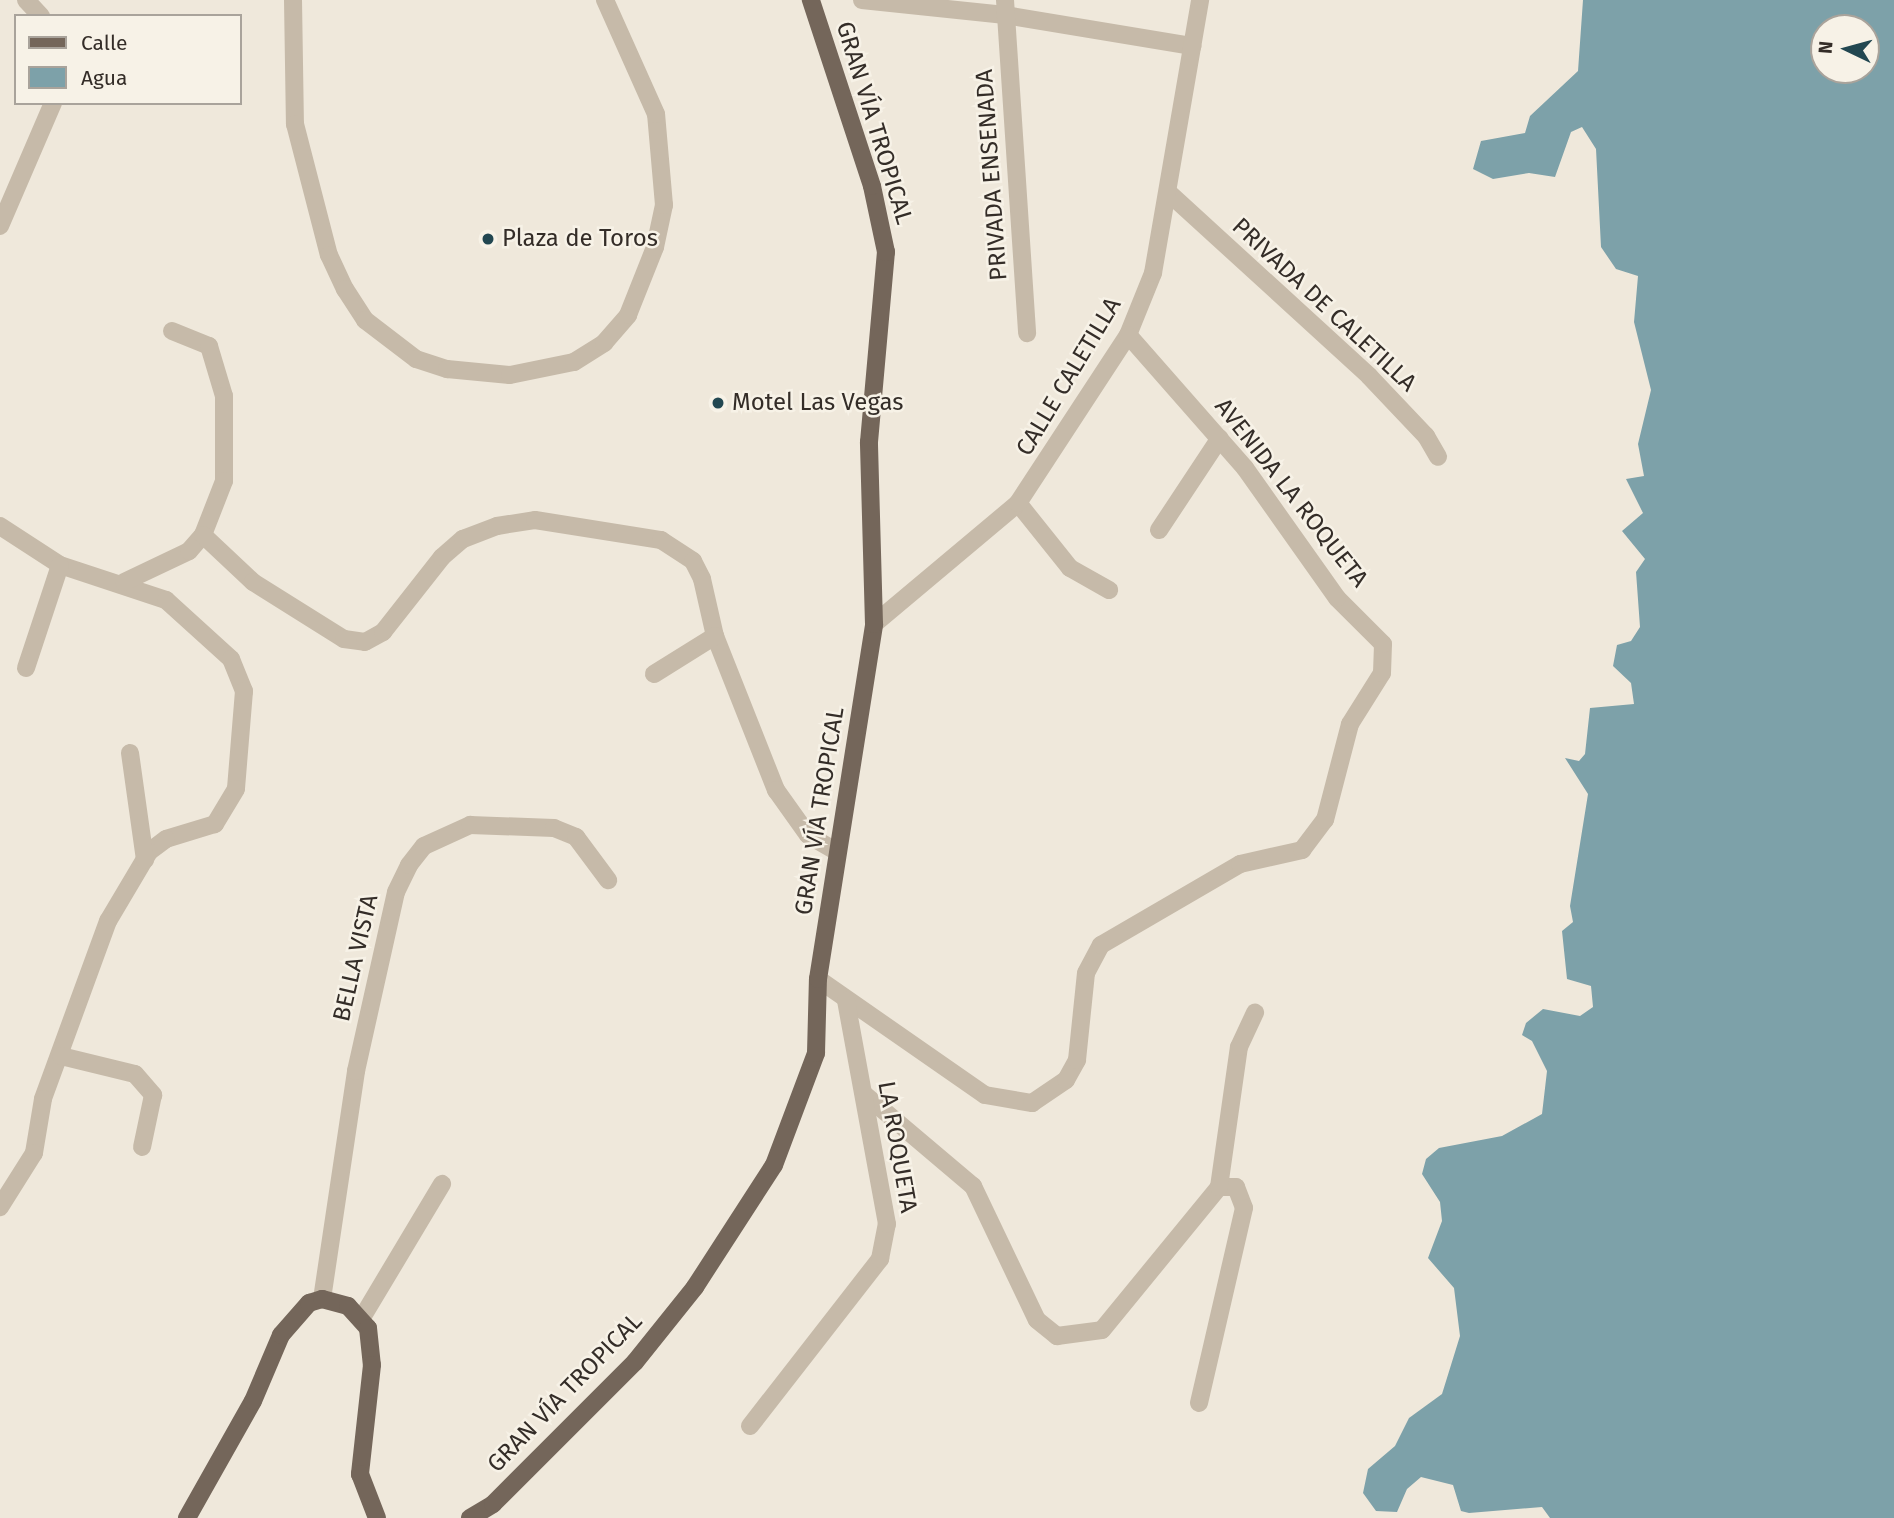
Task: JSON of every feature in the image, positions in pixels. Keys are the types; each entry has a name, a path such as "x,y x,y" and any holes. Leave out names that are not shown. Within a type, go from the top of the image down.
{"main road":[{"name":"GRAN VÍA TROPICAL","path":"470,1518 493,1504 635,1362 695,1287 767,1176 816,1053 818,979 874,624 869,443 886,252 811,0"},
{"path":"187,1518 253,1401 281,1335 309,1303 322,1299 363,1316 372,1365 360,1474 377,1518"}],"street":[{"path":"26,0 39,14"},
{"path":"293,0 295,124 329,254 345,289 365,320 416,359 447,369 510,375 574,362 604,343 628,315 656,247 664,205 656,114 605,0"},
{"path":"862,0 1005,7 1192,46"},
{"name":"CALLE CALETILLA","path":"874,624 1018,503 1128,335 1153,273 1170,194 1200,0"},
{"name":"PRIVADA ENSENADA","path":"1005,7 1027,333"},
{"path":"0,226 52,105"},
{"name":"PRIVADA DE CALETILLA","path":"1170,194 1369,376 1426,436 1438,457"},
{"path":"124,582 189,551 203,535 224,481 224,396 209,345 172,331"},
{"name":"AVENIDA LA ROQUETA","path":"818,979 985,1095 1032,1103 1066,1080 1077,1060 1086,974 1101,945 1240,864 1285,857 1316,838 1350,724 1386,657 1378,636 1337,598 1220,438 1128,335"},
{"path":"1159,530 1220,438"},
{"path":"1018,503 1070,568 1086,582 1109,590"},
{"path":"203,535 253,582 356,643 383,632 463,539 535,520 621,530 661,540 693,561 715,636 776,790 808,835 837,852"},
{"path":"0,526 60,565 124,582 166,600 220,646 244,691 236,789 215,824 166,839 145,860 108,921 61,1056 43,1099 34,1153 0,1207"},
{"path":"26,668 60,565"},
{"path":"654,674 715,636"},
{"path":"130,753 145,860"},
{"name":"BELLA VISTA","path":"322,1299 364,1032 396,892 409,865 424,846 470,825 554,828 576,837 608,880"},
{"name":"LA ROQUETA","path":"750,1426 880,1259 887,1224 846,1001"},
{"path":"864,1094 972,1186 1037,1320 1057,1336 1102,1330 1116,1317 1219,1187 1239,1047 1255,1013"},
{"path":"61,1056 135,1074 153,1095 142,1147"},
{"path":"363,1316 442,1184"},
{"path":"1199,1403 1244,1208 1236,1187 1219,1187"}],"water":[{"path":"1583,0 1894,0 1894,1518 1550,1518 1542,1507 1469,1513 1461,1511 1453,1485 1421,1477 1407,1489 1397,1512 1376,1511 1363,1493 1368,1469 1395,1446 1409,1418 1442,1394 1460,1336 1454,1288 1428,1258 1442,1221 1440,1202 1422,1174 1426,1159 1439,1148 1502,1136 1542,1114 1547,1071 1532,1041 1522,1035 1526,1023 1543,1009 1580,1016 1593,1007 1591,986 1567,979 1562,931 1573,922 1570,906 1588,794 1565,758 1579,761 1585,754 1590,708 1634,704 1631,683 1613,666 1617,645 1631,641 1640,627 1636,572 1645,559 1622,531 1643,513 1626,479 1644,476 1638,444 1651,390 1634,322 1638,276 1616,269 1601,247 1596,149 1582,127 1571,132 1555,177 1529,173 1493,179 1473,169 1481,141 1525,133 1530,116 1578,71"}],"place":[{"name":"Plaza de Toros","path":"488,239"},
{"name":"Motel Las Vegas","path":"718,403"}]}
